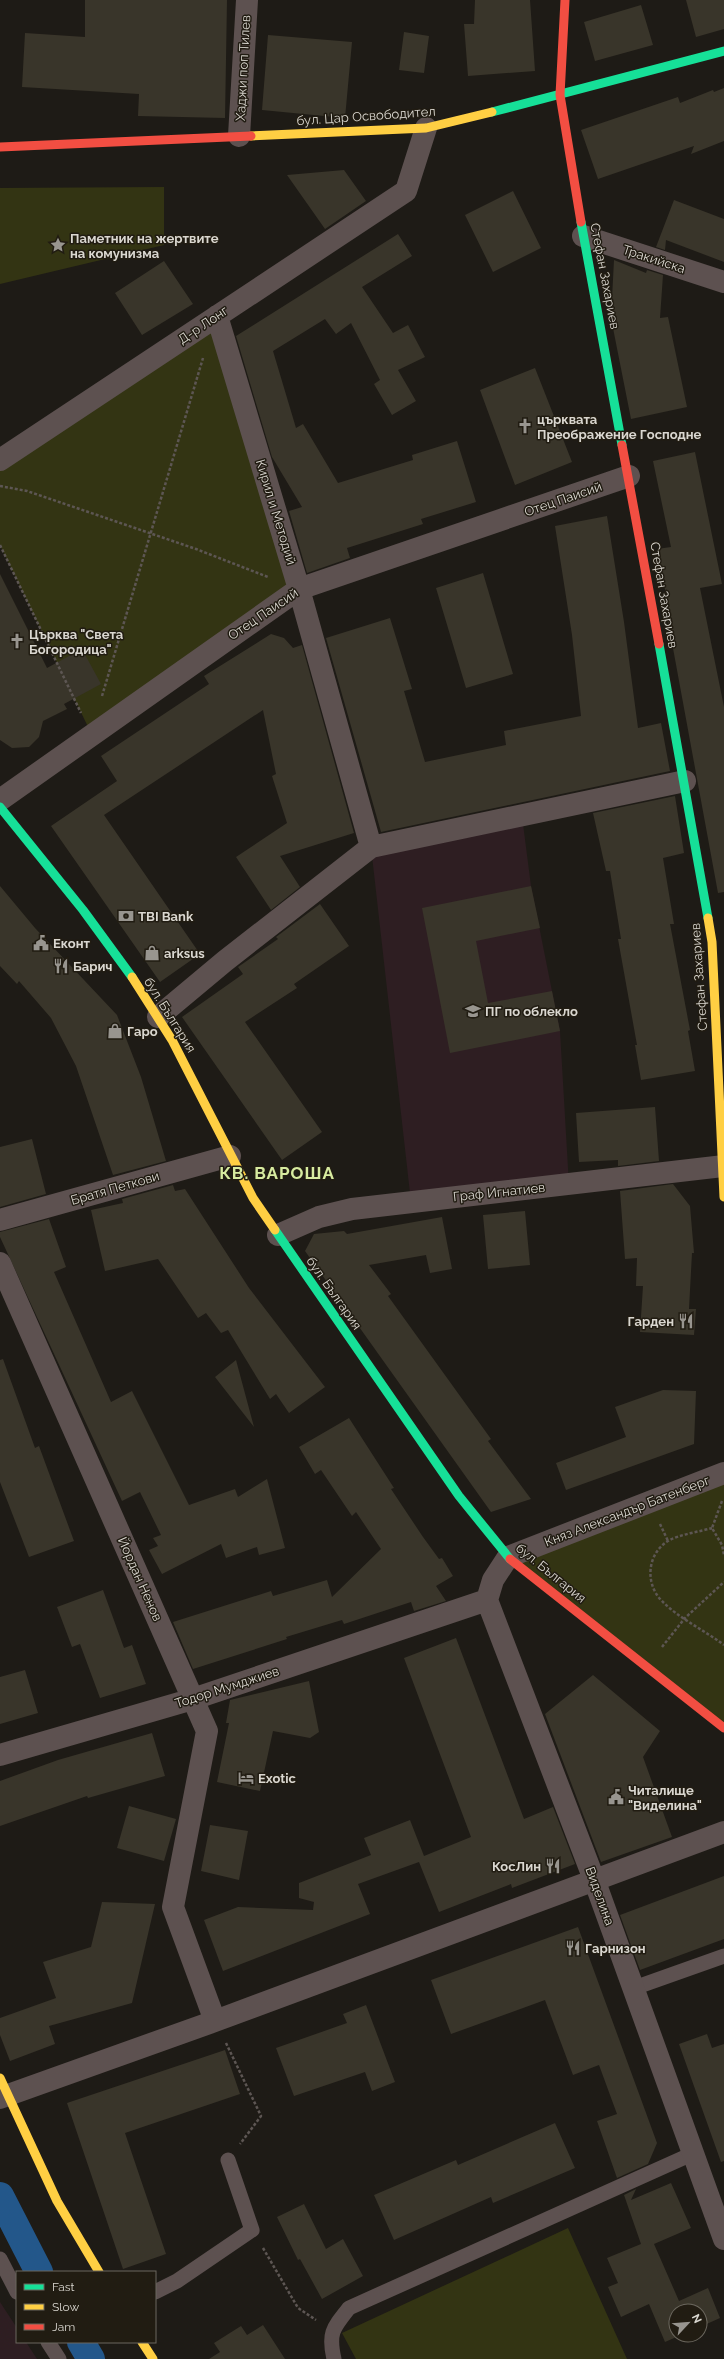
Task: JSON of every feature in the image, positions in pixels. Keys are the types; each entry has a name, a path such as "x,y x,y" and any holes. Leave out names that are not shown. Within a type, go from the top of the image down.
{"street":[{"name":"Хаджи поп Тилев","path":"238,136 246,0"},
{"name":"Стефан Захариев","path":"565,0 560,95 584,236 685,781 718,937 724,1197"},
{"name":"бул. Цар Освободител","path":"0,147 426,128 560,95 724,51"},
{"name":"Д-р Лонг","path":"0,460 406,191 426,128"},
{"name":"Тракийска","path":"584,236 724,282"},
{"name":"Кирил и Методий","path":"217,316 299,589 371,847"},
{"name":"Отец Паисий","path":"0,800 91,734 299,589 629,476"},
{"path":"158,1017 225,961 371,847 685,781"},
{"name":"бул. България","path":"0,807 78,901 158,1017 185,1062 230,1156 278,1235 459,1496 508,1557 724,1728"},
{"name":"Братя Петкови","path":"0,1220 230,1156"},
{"name":"Граф Игнатиев","path":"278,1235 319,1217 352,1209 723,1166"},
{"name":"Йордан Ненов","path":"0,1263 207,1730 173,1907 215,2021"},
{"name":"Княз Александър Батенберг","path":"508,1557 724,1473"},
{"path":"487,1600 493,1580 508,1557"},
{"name":"Тодор Мумджиев","path":"0,1755 193,1699 487,1600"},
{"name":"Виделина","path":"487,1600 595,1882 692,2154 724,2239"},
{"path":"98,2271 57,2201 2,2090 215,2021 595,1882 724,1832"},
{"path":"143,2343 153,2359"}],"lane":[{"path":"634,1988 724,1956"},
{"path":"334,2359 331,2344 332,2330 349,2308 368,2298 692,2154"},
{"path":"156,2292 177,2281 252,2230 228,2160"},
{"path":"0,2259 16,2290"},
{"path":"49,2343 59,2359"}],"path":[{"path":"91,734 205,353"},
{"path":"0,486 27,491 150,533 299,589"},
{"path":"0,545 91,734"},
{"path":"712,1528 724,1496"},
{"path":"712,1528 722,1545 724,1556"},
{"path":"712,1528 668,1541 656,1552 650,1564 652,1584 660,1600 724,1645"},
{"path":"647,1667 685,1618 724,1582"},
{"path":"215,2021 261,2116 228,2160"},
{"path":"252,2230 298,2308 332,2330"}],"shaded area":[{"path":"164,187 164,245 0,284 0,188"},
{"path":"217,316 299,589 91,733 0,545 0,460"},
{"name":"ПГ по облекло","path":"522,816 531,886 560,1031 569,1185 411,1202 371,847"},
{"path":"724,1473 724,1728 508,1557"},
{"path":"568,2228 627,2359 356,2359 342,2333"},
{"path":"0,2302 16,2326 16,2343 27,2343 37,2359 0,2359"}],"building":[{"path":"85,0 227,0 225,118 138,116 139,94 22,87 25,33 85,37"},
{"path":"475,0 530,0 535,71 468,76 464,24 474,24"},
{"path":"686,0 724,0 724,29 696,37"},
{"path":"641,5 653,45 595,61 584,22"},
{"path":"404,32 429,36 424,73 399,70"},
{"path":"268,35 352,42 345,118 262,110"},
{"path":"724,88 724,141 691,154 694,146 598,179 581,130 678,97 680,103 713,90 714,92"},
{"path":"344,170 366,201 325,229 287,175"},
{"path":"513,191 541,248 493,272 465,215"},
{"path":"674,200 724,219 724,262 666,240 665,250 656,247"},
{"path":"398,234 412,256 362,287 393,333 408,325 425,357 398,370 416,401 392,415 374,384 380,380 351,323 336,334 325,319 273,351 296,428 303,424 338,483 413,460 412,455 457,441 476,502 421,519 423,524 347,548 350,558 307,573 289,511 302,507 272,457 236,336"},
{"path":"614,260 646,273 647,270 663,275 660,318 668,317 687,407 631,419 611,318"},
{"path":"164,261 193,304 142,335 115,293"},
{"name":"църквата Преображение Господне","path":"535,368 572,462 515,485 480,390"},
{"path":"695,452 722,584 700,588 724,707 724,892 718,893 668,621 671,620 657,549 671,547 653,461"},
{"path":"607,516 624,622 638,728 661,723 670,771 381,832 326,638 390,618 412,689 404,691 425,762 506,745 504,731 581,716 572,635 555,526"},
{"path":"483,573 513,674 466,688 436,588"},
{"name":"Църква \"Света Богородица\"","path":"0,574 47,668 82,649 101,684 64,704 67,709 43,721 39,737 29,747 12,748 0,740"},
{"path":"271,634 284,638 293,648 302,645 354,833 280,856 300,887 271,910 236,857 287,823 272,776 276,774 263,710 104,815 200,954 160,982 51,826 117,781 101,756 209,684 204,676"},
{"path":"675,796 684,853 663,858 674,924 670,924 690,1030 688,1031 695,1071 641,1080 635,1045 637,1045 618,939 621,939 610,871 606,871 593,813"},
{"path":"0,886 35,928 117,1015 141,1077 166,1161 113,1175 76,1066 51,1018 19,981 17,984 0,966"},
{"path":"531,886 540,928 476,941 488,1003 552,991 560,1031 450,1053 422,908"},
{"path":"320,904 349,946 294,984 297,988 245,1022 322,1132 282,1160 182,1017 243,974 238,967 278,939 276,937"},
{"path":"655,1107 659,1161 618,1166 618,1160 579,1162 576,1113"},
{"path":"32,1139 46,1194 0,1207 0,1147"},
{"path":"673,1184 690,1206 694,1253 692,1253 689,1309 696,1309 694,1335 640,1332 643,1286 636,1286 637,1258 625,1259 620,1191"},
{"path":"173,1185 175,1191 185,1189 249,1288 325,1387 289,1413 276,1394 270,1399 228,1330 221,1333 206,1313 198,1318 158,1259 105,1271 91,1210 123,1203 122,1199"},
{"path":"525,1211 530,1265 488,1269 483,1215"},
{"path":"442,1217 452,1269 430,1273 426,1255 369,1265 391,1294 388,1296 491,1439 488,1441 531,1499 491,1512 305,1251 314,1234 344,1231 347,1234"},
{"path":"49,1219 66,1267 54,1272 111,1402 132,1391 189,1505 235,1489 238,1497 267,1479 285,1548 259,1555 257,1547 226,1558 221,1544 162,1574 149,1550 158,1546 153,1538 161,1535 140,1492 122,1501 0,1237 0,1232"},
{"path":"3,1359 35,1448 39,1446 74,1541 29,1557 0,1482 0,1360"},
{"path":"236,1360 254,1427 215,1377"},
{"path":"663,1390 696,1391 694,1444 566,1490 556,1463 626,1437 615,1407"},
{"path":"349,1418 394,1488 391,1489 423,1537 439,1559 442,1558 453,1576 436,1586 446,1601 414,1611 411,1602 344,1624 342,1620 286,1637 287,1639 193,1669 173,1622 271,1591 273,1596 327,1580 332,1597 381,1549 356,1512 352,1516 321,1470 315,1474 299,1447"},
{"path":"103,1590 124,1648 132,1645 146,1684 100,1698 80,1644 72,1647 57,1607"},
{"path":"456,1638 524,1819 553,1807 575,1864 512,1888 511,1884 439,1912 419,1862 358,1884 370,1914 223,1971 204,1920 238,1907 313,1910 314,1902 299,1898 299,1883 371,1855 364,1838 410,1820 424,1856 471,1837 404,1658"},
{"path":"25,1670 38,1713 0,1724 0,1677"},
{"name":"Читалище \"Виделина\"","path":"593,1675 660,1731 643,1757 672,1837 601,1862 545,1714"},
{"path":"309,1681 319,1732 310,1738 273,1731 260,1791 217,1782 229,1723 226,1723 230,1700"},
{"path":"152,1733 165,1776 88,1798 87,1796 0,1826 0,1781 58,1760"},
{"path":"129,1806 176,1819 164,1861 117,1848"},
{"path":"210,1825 248,1831 239,1880 201,1871"},
{"path":"724,1876 724,1939 640,1970 620,1915"},
{"path":"102,1902 155,1904 132,2003 49,2026 55,2044 10,2061 0,2035 0,2018 56,1998 43,1962 91,1947"},
{"path":"578,1927 657,2143 648,2164 617,2178 597,2121 617,2114 599,2065 573,2075 545,2000 451,2034 431,1980"},
{"path":"366,2005 395,2082 372,2091 365,2072 294,2096 276,2048 347,2023 343,2014"},
{"path":"707,2034 712,2048 724,2044 724,2161 721,2162 679,2044"},
{"path":"225,2050 240,2094 125,2133 166,2254 123,2269 67,2103"},
{"path":"555,2123 575,2168 493,2203 491,2197 394,2240 374,2195 456,2160 458,2165"},
{"path":"671,2183 691,2228 654,2244 679,2301 708,2288 720,2318 708,2323 708,2303 668,2303 668,2341 665,2342 649,2304 621,2317 608,2287 618,2283 607,2258 641,2244 624,2195 636,2189 631,2200"},
{"path":"304,2204 326,2249 343,2239 363,2276 322,2299 300,2259 298,2260 277,2217"},
{"path":"263,2325 285,2359 209,2359 220,2352 214,2343 241,2326 247,2335"}],"waterway":[{"path":"0,2196 38,2271"},
{"path":"82,2343 91,2359"}],"traffic: fast":[{"path":"492,112 724,51"},
{"path":"581,222 622,445"},
{"path":"659,644 708,918"},
{"path":"0,807 83,910 132,977"},
{"path":"275,1230 459,1496 510,1559"}],"traffic: slow":[{"path":"251,136 426,128 492,112"},
{"path":"708,918 712,942 724,1197"},
{"path":"132,977 172,1040 253,1198 275,1230"},
{"path":"0,2078 57,2201 98,2271"},
{"path":"143,2343 153,2359"}],"traffic: jam":[{"path":"565,0 560,95 581,222"},
{"path":"0,147 251,136"},
{"path":"622,445 659,644"},
{"path":"510,1559 724,1728"}],"place":[{"name":"Паметник на жертвите на комунизма","path":"58,245"},
{"name":"църквата Преображение Господне","path":"525,426"},
{"name":"Църква \"Света Богородица\"","path":"17,641"},
{"name":"TBI Bank","path":"126,916"},
{"name":"Еконт","path":"41,943"},
{"name":"arksus","path":"152,953"},
{"name":"Барич","path":"61,966"},
{"name":"ПГ по облекло","path":"473,1011"},
{"name":"Гаро","path":"115,1031"},
{"name":"Гарден","path":"686,1321"},
{"name":"Exotic","path":"246,1778"},
{"name":"Читалище \"Виделина\"","path":"616,1797"},
{"name":"КосЛин","path":"553,1866"},
{"name":"Гарнизон","path":"573,1948"}],"district":[{"name":"КВ. ВАРОША","path":"277,1173"}]}
